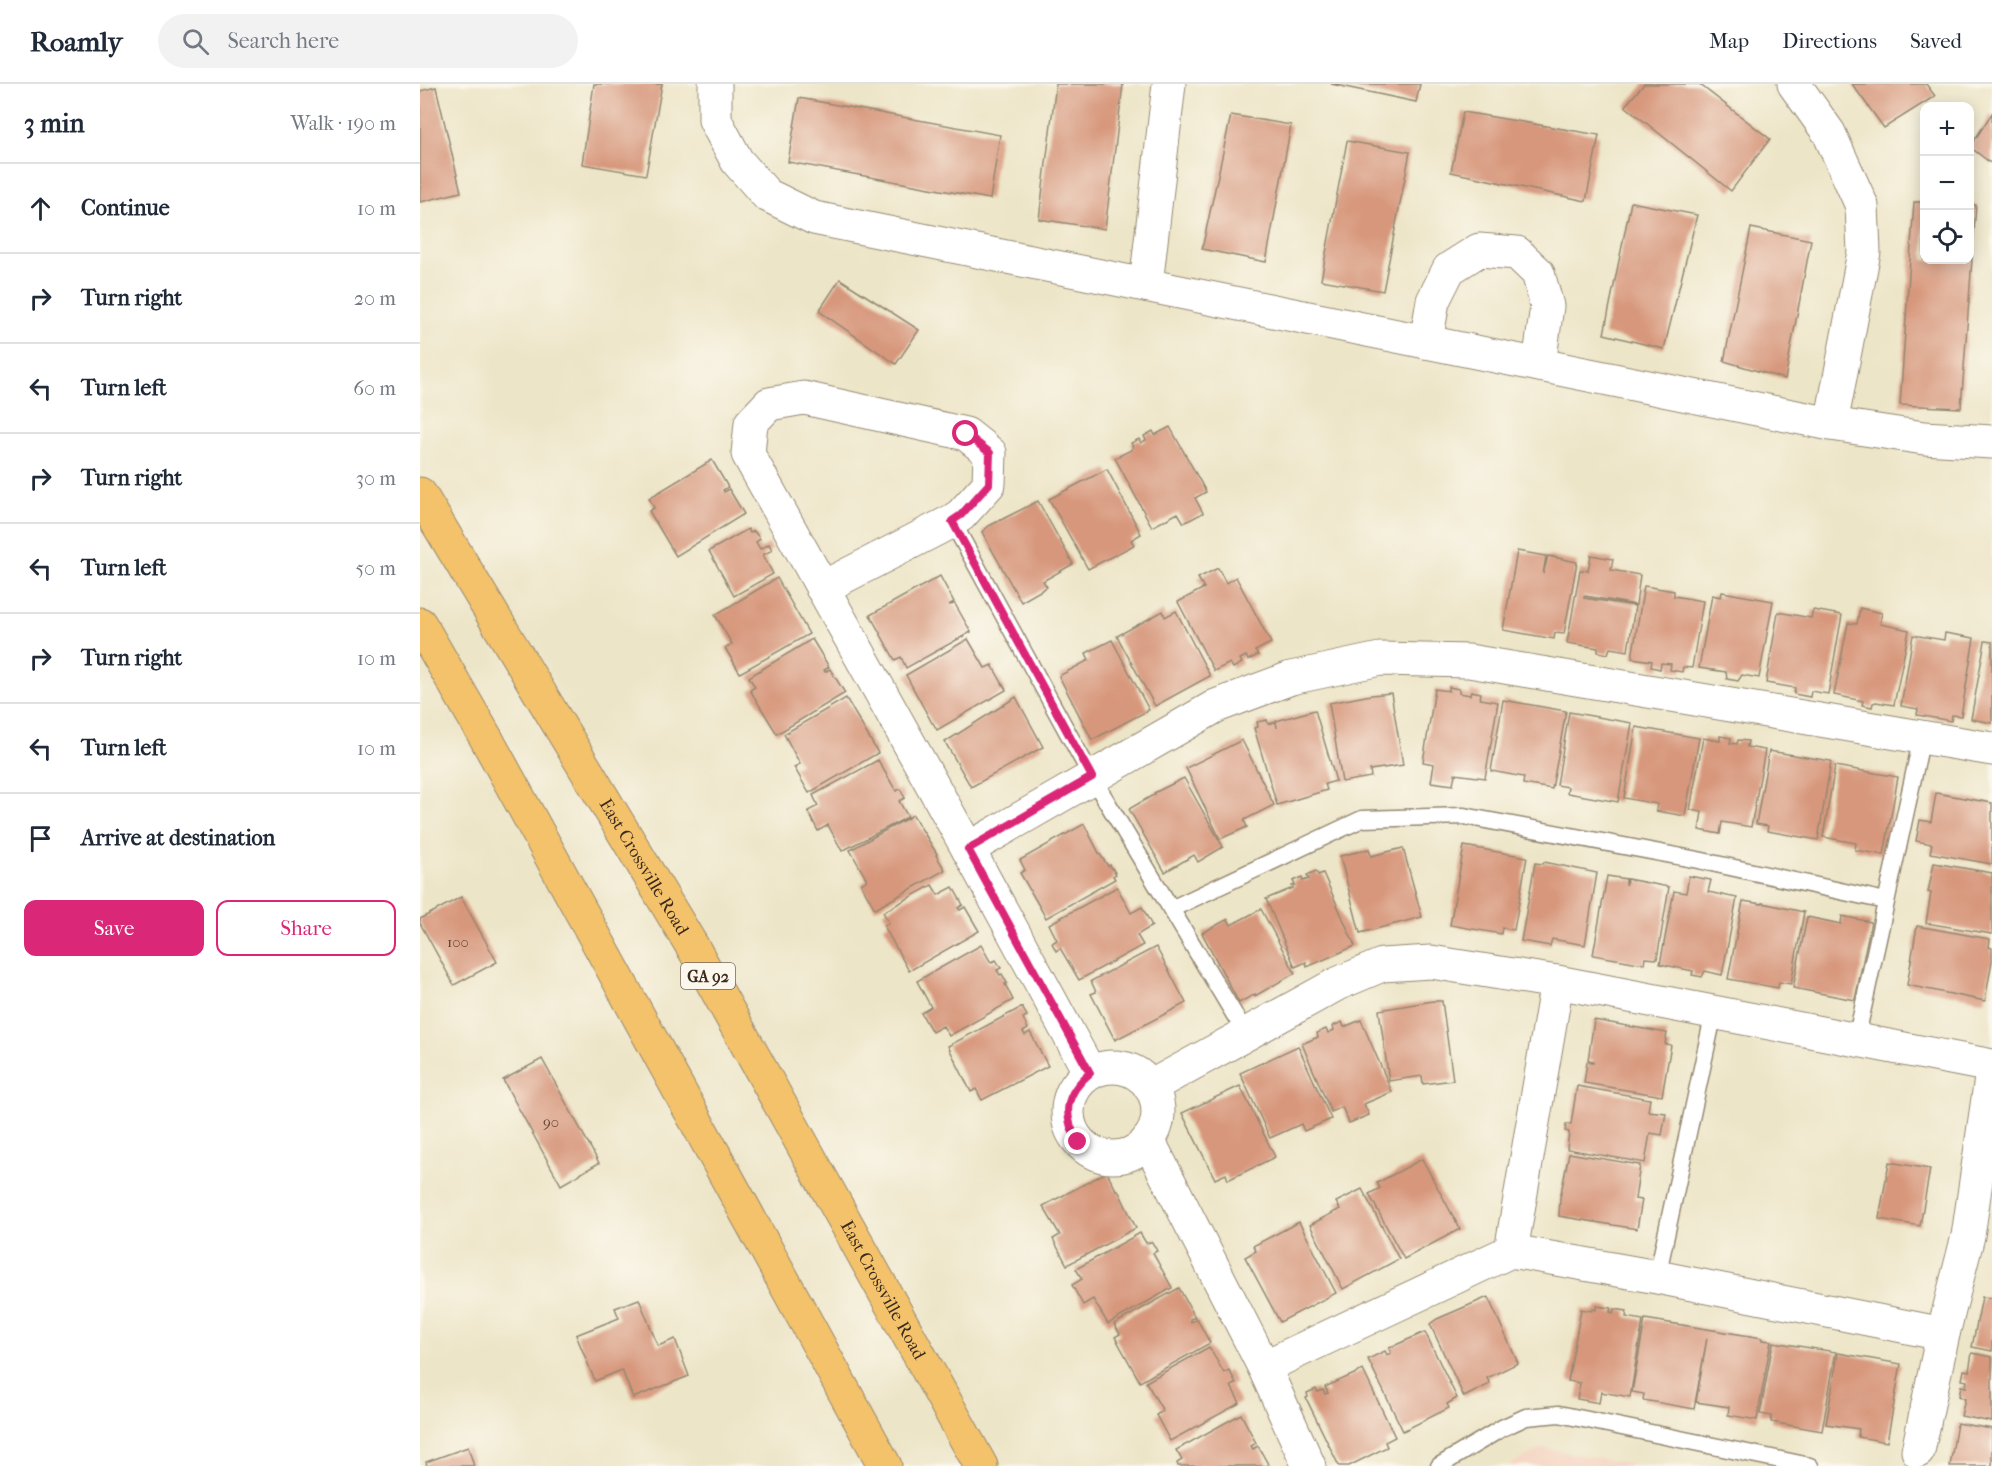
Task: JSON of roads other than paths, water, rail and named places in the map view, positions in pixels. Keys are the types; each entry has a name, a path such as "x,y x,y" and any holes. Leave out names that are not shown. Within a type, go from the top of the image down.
{"main road":[{"name":"East Crossville Road","path":"420,494 695,951 981,1466"},
{"path":"420,624 486,738 885,1466"}],"street":[{"path":"715,84 715,120 736,161 767,195 814,218 1831,424 1924,438 1992,442"},
{"path":"1146,285 1169,84"},
{"path":"1794,84 1829,133 1862,206 1863,252 1831,424"},
{"path":"1426,342 1433,300 1449,269 1479,250 1517,253 1538,273 1547,306 1539,365"},
{"path":"822,588 961,515 989,484 990,453 966,434 804,398 769,404 751,423 748,454 822,588 968,849 1090,1073"},
{"path":"968,849 1216,706 1291,678 1380,659 1469,661 1992,749"},
{"path":"1150,1087 1337,984 1382,965 1431,962 1557,982 1992,1066"},
{"path":"1511,1251 1557,982"},
{"path":"1105,1068 1120,1068 1140,1076 1150,1087 1157,1102 1156,1126 1148,1140 1134,1152 1119,1157 1104,1157 1091,1152 1078,1142 1070,1128 1067,1114 1070,1098 1078,1083 1090,1073 1105,1068"},
{"path":"1918,1451 1943,1334 1980,1239 1992,1071"},
{"path":"1148,1140 1264,1367 1310,1466"},
{"path":"1264,1367 1511,1251 1657,1277 1943,1334"}],"lane":[{"path":"952,521 1092,777 1246,1034"},
{"path":"1856,1040 1922,737"},
{"path":"1171,909 1362,819 1464,816 1698,860 1886,901"},
{"path":"1657,1277 1714,1012"},
{"path":"1439,1466 1502,1428 1526,1417 1559,1414 1810,1466"}]}
